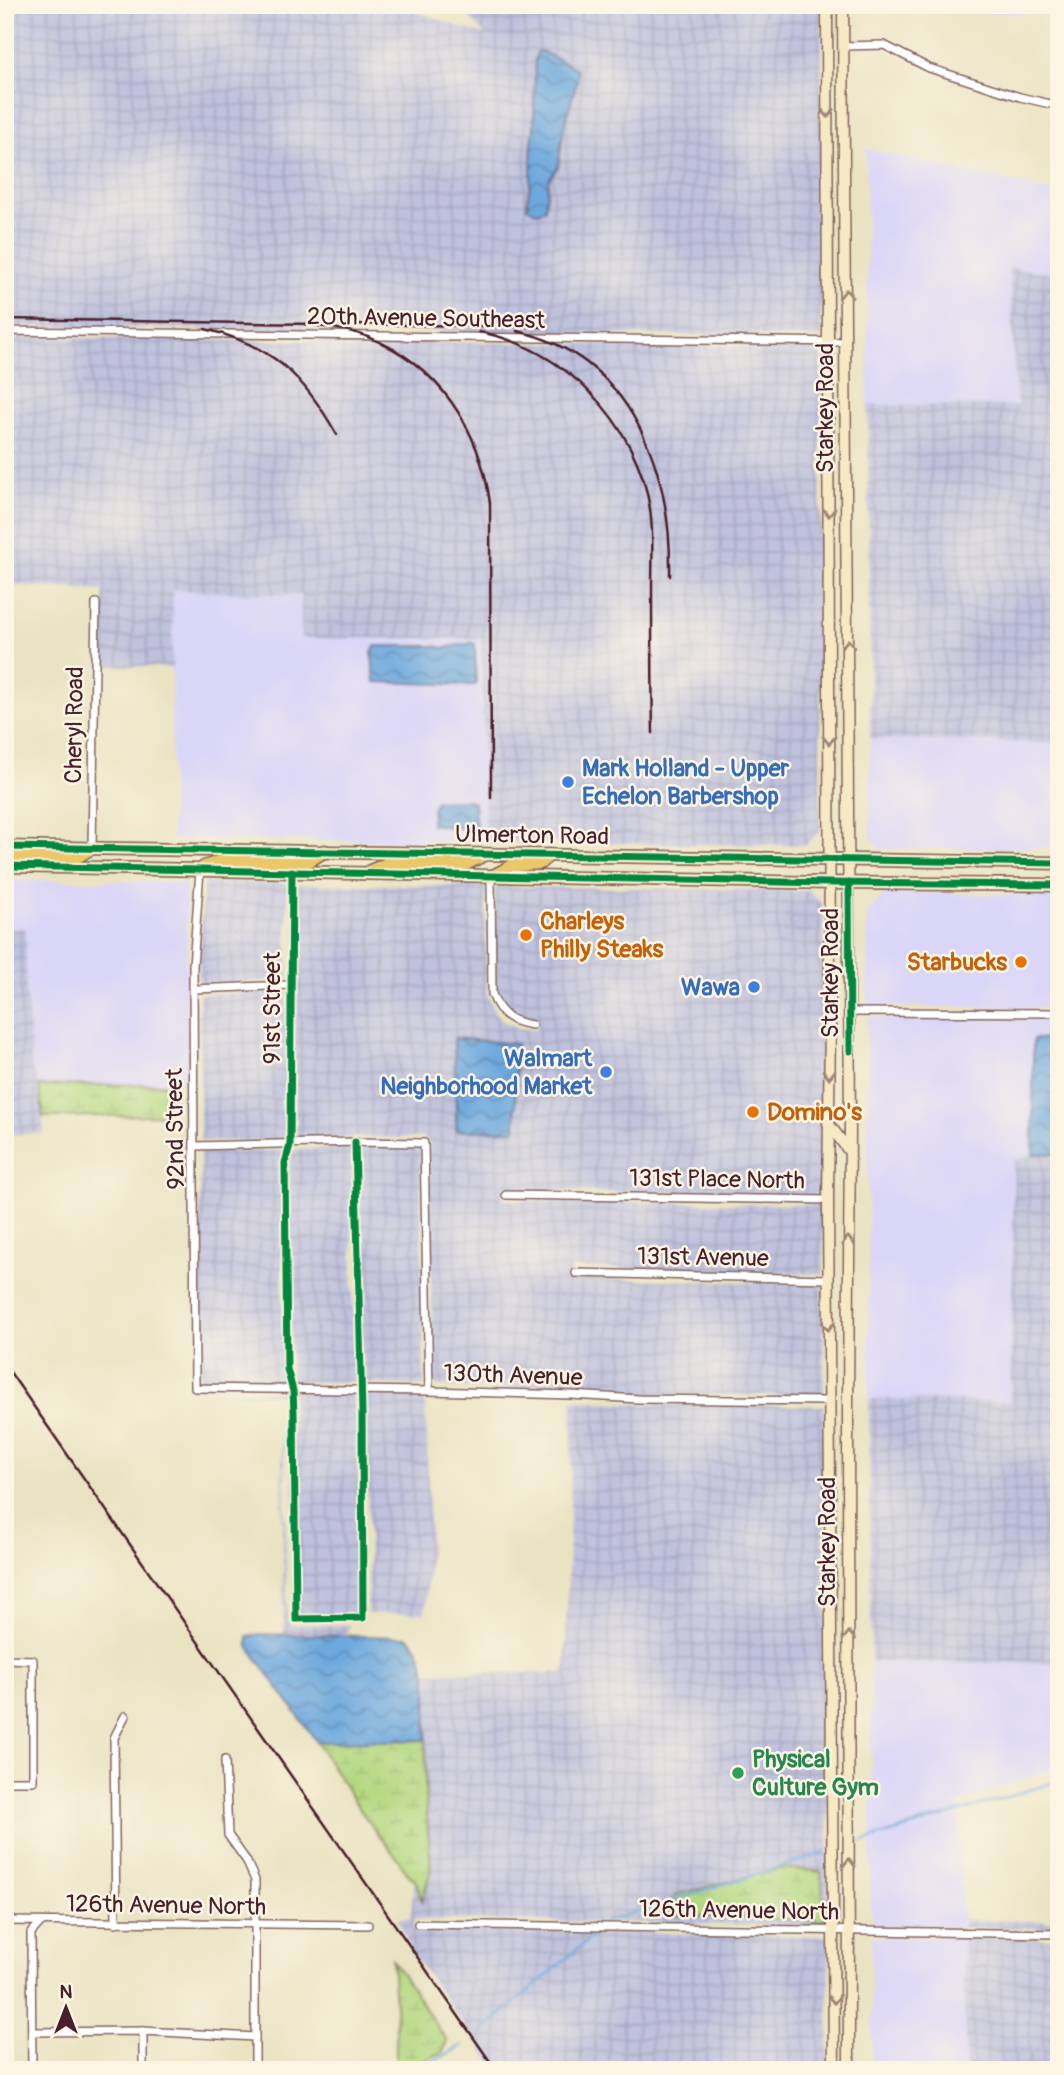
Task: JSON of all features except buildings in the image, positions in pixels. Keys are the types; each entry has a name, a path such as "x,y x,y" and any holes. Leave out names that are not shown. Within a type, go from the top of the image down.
{"main road":[{"name":"Starkey Road","path":"827,5 830,883 828,1279 834,2070"},
{"name":"Starkey Road","path":"842,5 849,883 849,2070"},
{"name":"Ulmerton Road","path":"5,847 1059,863"},
{"path":"5,857 70,858 92,848"},
{"path":"200,870 222,861 307,862 326,851"},
{"path":"366,874 387,864 466,864 488,853"},
{"path":"491,877 514,865 540,863 549,855"},
{"name":"Ulmerton Road","path":"5,866 491,877 1059,885"},
{"path":"828,1122 849,1150"},
{"path":"848,1382 829,1401 843,1422 842,1469 848,1476"}],"street":[{"path":"843,46 884,45 929,68 1020,97 1059,106"},
{"name":"20th Avenue Southeast","path":"5,331 846,342"},
{"name":"Cheryl Road","path":"92,848 96,603"},
{"name":"92nd Street","path":"195,1388 193,966 200,870"},
{"name":"91st Street","path":"292,871 290,1145 285,1163 287,1369 293,1391 296,1619 363,1618 360,1392"},
{"path":"491,877 492,994 500,1011 508,1018 533,1025"},
{"path":"195,989 291,985"},
{"path":"849,1012 1059,1013"},
{"path":"355,1142 360,1392"},
{"path":"195,1146 424,1143 429,1391"},
{"name":"131st Place North","path":"506,1195 828,1200"},
{"name":"131st Avenue","path":"576,1273 828,1279"},
{"name":"130th Avenue","path":"195,1388 829,1401"},
{"path":"5,1659 33,1660 33,1781 5,1781"},
{"path":"116,1923 114,1738 125,1716"},
{"path":"225,1760 228,1835 246,1860 255,1880 255,2070"},
{"name":"126th Avenue North","path":"5,1922 368,1926"},
{"path":"33,2070 31,1933 41,1922"},
{"name":"126th Avenue North","path":"418,1924 1059,1934"},
{"path":"32,2032 143,2031 255,2037"},
{"path":"143,2031 143,2070"}],"shaded area":[{"path":"5,5 396,5 485,35 459,5 822,5 821,337 5,326","holes":["535,59 577,80 564,126 558,167 549,179 545,209 536,212 527,207 534,130"]},
{"path":"865,5 1059,5 1059,14 865,11"},
{"path":"866,149 1059,193 1059,274 1009,268 1017,406 868,405"},
{"path":"1009,267 1059,274 1059,743 870,739 868,405 1017,406"},
{"path":"5,337 821,347 820,831 806,845 485,842 482,638 301,638 301,595 173,590 172,668 104,665 103,591 5,584"},
{"path":"172,589 301,595 301,638 482,638 485,842 171,839","holes":["378,645 444,648 453,645 475,645 476,685 375,682 372,654","474,803 474,817 477,821 474,828 434,826"]},
{"path":"870,739 1059,743 1053,847 880,849 870,835"},
{"path":"5,880 186,882 189,1082 39,1086 32,1069 26,985 26,928 5,929"},
{"path":"204,882 287,883 287,980 199,984"},
{"path":"296,884 486,886 488,996 496,1014 505,1022 518,1028 536,1030 537,1020 510,1014 503,1008 496,992 495,886 809,891 823,905 823,1195 503,1190 502,1200 823,1205 824,1274 572,1268 571,1278 824,1284 824,1396 640,1394 433,1386 429,1143 424,1138 294,1140"},
{"path":"885,892 1059,896 1059,1008 867,1006 867,914"},
{"path":"26,928 26,985 32,1069 39,1086 44,1133 5,1135 5,929"},
{"path":"287,991 285,1140 200,1141 199,994"},
{"path":"867,1017 1059,1018 1059,1039 1033,1039 1035,1154 1014,1160 1010,1402 869,1399"},
{"path":"351,1147 354,1382 291,1382 290,1164 293,1150"},
{"path":"360,1147 420,1148 424,1386 363,1383"},
{"path":"284,1150 281,1163 283,1382 200,1383 200,1151"},
{"path":"1059,1153 1059,1663 871,1662 869,1399 1010,1402 1014,1160 1035,1154"},
{"path":"283,1392 287,1620 291,1625 350,1625 346,1635 284,1635 281,1394 212,1393"},
{"path":"292,1392 354,1393 360,1539 358,1615 296,1615"},
{"path":"363,1393 425,1396 430,1538 425,1613 367,1614 369,1538"},
{"path":"573,1400 639,1404 824,1406 829,1926 414,1919 413,1929 829,1936 828,2070 497,2070 412,1953 398,1918 410,1918 415,1879 422,1900 431,1869 424,1789 426,1673 565,1673"},
{"path":"871,1662 1059,1663 1059,1766 959,1803 963,1928 871,1927"},
{"path":"964,1920 1059,1921 1059,1929 963,1928"},
{"path":"871,1937 963,1938 966,2070 872,2070"},
{"path":"963,1938 1059,1939 1059,2070 966,2070"}],"green space":[{"path":"164,1084 170,1102 169,1112 165,1115 43,1117 39,1086"},
{"path":"426,1740 425,1789 431,1869 422,1901 415,1879 407,1873 365,1817 317,1742"},
{"path":"782,1868 821,1872 825,1921 673,1915 675,1895"},
{"path":"392,1959 447,2041 442,2053 400,2070 396,2070"}],"water":[{"path":"538,51 577,69 577,80 564,126 558,167 549,179 545,209 536,212 527,207 534,130 535,59"},
{"path":"475,644 476,685 375,682 372,654 375,646 444,648"},
{"path":"468,800 474,803 476,827 456,828 431,824 436,801"},
{"path":"454,1038 516,1044 515,1130 457,1131"},
{"path":"1033,1039 1059,1039 1059,1153 1033,1154"},
{"path":"259,1634 408,1637 417,1647 426,1672 426,1740 317,1742 248,1646 248,1637"}],"waterway":[{"path":"861,1842 1059,1781"},
{"path":"604,1922 824,1853"},
{"path":"484,2029 594,1935"},
{"path":"418,2070 463,2045"}],"railway":[{"path":"5,319 313,324"},
{"path":"304,324 368,337 416,364 452,403 477,450 490,503 491,798"},
{"path":"345,324 548,327"},
{"path":"205,329 249,344 284,366 312,396 337,435"},
{"path":"517,331 557,345 590,365 616,392 637,423 653,459 663,497 669,536 670,576"},
{"path":"479,332 510,340 540,354 567,372 592,394 613,420 630,448 643,478 651,519 653,733"},
{"path":"5,1365 496,2070"}],"cycle path":[{"path":"5,847 1059,863"},
{"path":"5,866 830,883 1059,885"},
{"path":"292,871 290,1145 285,1163 287,1369 293,1391 294,1412 296,1619 363,1618 362,1412 355,1142"},
{"path":"849,883 850,1051"}],"place":[{"name":"Mark Holland - Upper Echelon Barbershop","path":"568,782"},
{"name":"Charleys Philly Steaks","path":"526,935"},
{"name":"Starbucks","path":"1021,962"},
{"name":"Wawa","path":"754,987"},
{"name":"Walmart Neighborhood Market","path":"606,1072"},
{"name":"Domino's","path":"753,1112"},
{"name":"Physical Culture Gym","path":"738,1773"}]}
